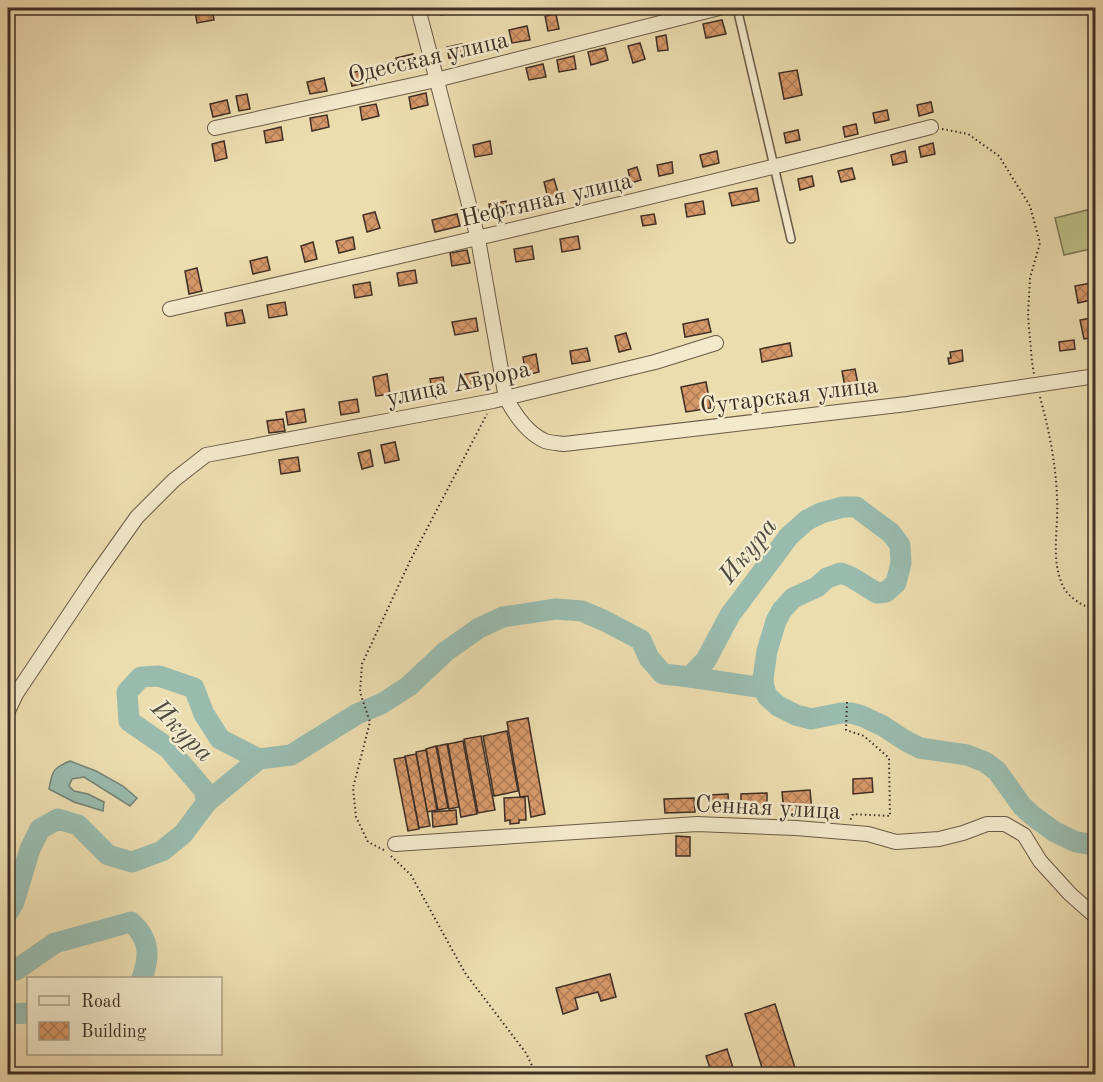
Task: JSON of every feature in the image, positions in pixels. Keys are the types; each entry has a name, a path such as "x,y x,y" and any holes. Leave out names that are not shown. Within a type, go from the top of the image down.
{"street":[{"path":"418,8 478,239 500,400"},
{"name":"Одесская улица","path":"215,128 436,80 719,8"},
{"name":"Нефтяная улица","path":"170,309 478,239 773,168 931,127"},
{"name":"улица Аврора","path":"8,711 16,694 137,517 174,480 206,455 500,400 655,362 716,343"},
{"name":"Сутарская улица","path":"500,400 533,435 547,442 564,444 895,405 1095,376"},
{"name":"Сенная улица","path":"395,844 697,824 868,834 896,842 939,839 963,834 987,824 1005,824 1024,835 1040,861 1095,917"}],"lane":[{"path":"737,8 790,239"}],"path":[{"path":"931,127 968,134 999,156 1030,206 1040,243 1030,278 1028,316 1032,362 1049,432 1056,487 1058,573 1064,589 1076,600 1095,611"},
{"path":"500,400 483,423 410,561 362,664 360,692 370,722 353,788 356,817 368,842 385,850 411,875 465,973 526,1053 536,1074"},
{"path":"845,832 854,814 890,816 889,758 864,736 846,730 847,702"}],"green space":[{"path":"1095,208 1095,248 1064,255 1055,218"}],"shaded area":[{"path":"70,761 96,771 123,786 137,798 130,806 84,777 72,779 69,786 74,791 88,794 104,802 103,811 74,802 49,789 54,771"}],"building":[{"path":"212,8 214,20 197,23 195,11"},
{"path":"440,8 455,8 456,12 441,15"},
{"path":"650,8 665,8 665,9 650,12"},
{"path":"556,14 559,29 548,31 545,16"},
{"path":"722,20 726,34 706,38 703,24"},
{"path":"527,26 530,40 512,43 509,30"},
{"path":"666,35 668,50 658,51 656,37"},
{"path":"640,43 645,59 633,63 628,46"},
{"path":"462,44 464,55 449,58 447,47"},
{"path":"605,48 608,60 591,65 588,52"},
{"path":"413,54 416,67 399,70 396,58"},
{"path":"574,56 576,69 559,72 557,60"},
{"path":"543,64 546,77 529,80 526,68"},
{"path":"366,70 369,82 352,86 349,73"},
{"path":"797,70 802,95 784,99 779,73"},
{"path":"324,78 327,91 310,94 307,82"},
{"path":"426,93 428,105 411,109 409,97"},
{"path":"247,94 250,109 239,111 236,96"},
{"path":"227,100 230,113 213,117 210,104"},
{"path":"931,102 933,112 919,116 917,105"},
{"path":"376,104 379,116 362,120 360,107"},
{"path":"887,110 889,120 875,123 873,113"},
{"path":"327,115 329,127 312,131 310,118"},
{"path":"856,124 858,134 845,137 843,127"},
{"path":"281,127 283,140 266,143 264,131"},
{"path":"798,130 800,140 786,143 784,133"},
{"path":"224,141 227,158 215,161 212,144"},
{"path":"490,141 492,154 475,157 473,145"},
{"path":"933,143 935,154 921,157 919,147"},
{"path":"717,151 719,163 703,167 700,155"},
{"path":"905,151 907,162 893,165 891,155"},
{"path":"672,162 673,173 659,176 657,165"},
{"path":"637,167 641,180 631,183 628,170"},
{"path":"852,168 855,179 841,182 838,171"},
{"path":"812,176 814,186 800,190 798,179"},
{"path":"554,179 560,199 549,202 544,182"},
{"path":"757,188 759,201 732,206 729,193"},
{"path":"506,201 508,214 491,217 489,204"},
{"path":"703,201 705,214 687,217 685,204"},
{"path":"375,212 380,228 367,232 363,215"},
{"path":"457,214 460,226 435,232 432,220"},
{"path":"654,214 656,224 643,226 641,216"},
{"path":"578,236 580,249 562,252 560,239"},
{"path":"353,237 355,249 339,253 336,241"},
{"path":"313,242 317,259 305,262 301,246"},
{"path":"532,246 534,259 516,262 514,249"},
{"path":"467,250 470,263 452,266 450,253"},
{"path":"267,257 270,270 253,274 250,261"},
{"path":"197,268 202,291 189,294 185,271"},
{"path":"415,270 417,283 399,286 397,273"},
{"path":"370,282 372,295 355,298 353,285"},
{"path":"1096,282 1096,303 1095,299 1078,303 1075,286"},
{"path":"285,302 287,315 269,318 267,305"},
{"path":"242,310 245,323 227,326 225,313"},
{"path":"1096,317 1096,337 1084,339 1080,320"},
{"path":"476,318 478,331 455,335 452,322"},
{"path":"708,319 711,332 685,337 683,324"},
{"path":"626,333 631,349 619,352 615,336"},
{"path":"1074,340 1075,349 1060,351 1059,342"},
{"path":"790,343 792,356 762,362 760,349"},
{"path":"587,348 590,361 572,364 570,351"},
{"path":"962,350 963,361 949,364 950,352"},
{"path":"536,354 539,372 526,375 523,357"},
{"path":"855,369 858,384 845,387 842,371"},
{"path":"478,372 480,385 462,388 460,375"},
{"path":"387,374 390,394 376,396 373,377"},
{"path":"443,377 446,395 433,397 430,379"},
{"path":"706,382 711,408 686,412 681,387"},
{"path":"357,399 359,412 341,415 339,402"},
{"path":"304,409 306,422 288,425 286,412"},
{"path":"283,419 285,431 269,433 267,421"},
{"path":"395,442 399,460 385,463 381,445"},
{"path":"370,450 373,466 362,469 358,453"},
{"path":"298,457 300,471 281,474 279,460"},
{"path":"528,718 545,814 531,817 528,796 520,797 507,722"},
{"path":"507,731 518,791 494,796 483,736"},
{"path":"481,736 495,810 478,813 464,739"},
{"path":"463,741 477,814 461,817 448,744"},
{"path":"447,744 459,807 449,809 437,746"},
{"path":"436,746 448,808 438,810 426,749"},
{"path":"426,750 437,810 427,812 416,752"},
{"path":"416,754 430,826 419,828 405,756"},
{"path":"405,757 419,829 408,831 394,759"},
{"path":"872,778 873,792 853,794 853,779"},
{"path":"810,790 812,811 784,812 782,792"},
{"path":"767,793 767,807 741,808 741,794"},
{"path":"728,794 729,808 710,809 709,795"},
{"path":"525,797 526,820 510,824 510,820 505,821 504,798"},
{"path":"694,798 695,812 665,813 664,799"},
{"path":"456,810 457,824 433,827 432,812"},
{"path":"676,836 690,837 690,856 676,856"},
{"path":"610,974 616,997 601,1001 598,992 575,998 578,1009 563,1014 556,988"},
{"path":"775,1004 797,1074 764,1074 745,1014"},
{"path":"727,1049 735,1074 712,1074 706,1056"}],"waterway":[{"name":"Икура","path":"8,912 14,902 30,849 40,829 58,819 78,825 108,855 132,862 162,851 183,834 207,802 259,759 291,755 357,714 381,704 409,686 445,652 479,628 503,617 556,609 582,611 641,640 649,658 663,674 690,677 706,660 730,615 789,536 807,520 821,513 843,507 856,507 891,533 900,545 901,563 896,583 886,592 877,593 841,573 827,578 817,587 793,598 776,621 767,651 763,678 767,696 778,706 796,715 811,719 851,713 883,726 920,748 967,755 985,762 997,771 1022,806 1033,816 1055,832 1076,842 1096,845"},
{"name":"Икура","path":"207,802 204,790 168,748 129,721 127,692 141,677 159,676 194,688 204,714 220,739 259,759"},
{"name":"Икура","path":"690,677 764,688"},
{"path":"8,969 16,970 55,943 131,922 142,935 147,948 142,977"},
{"path":"8,1014 27,1013"}]}
